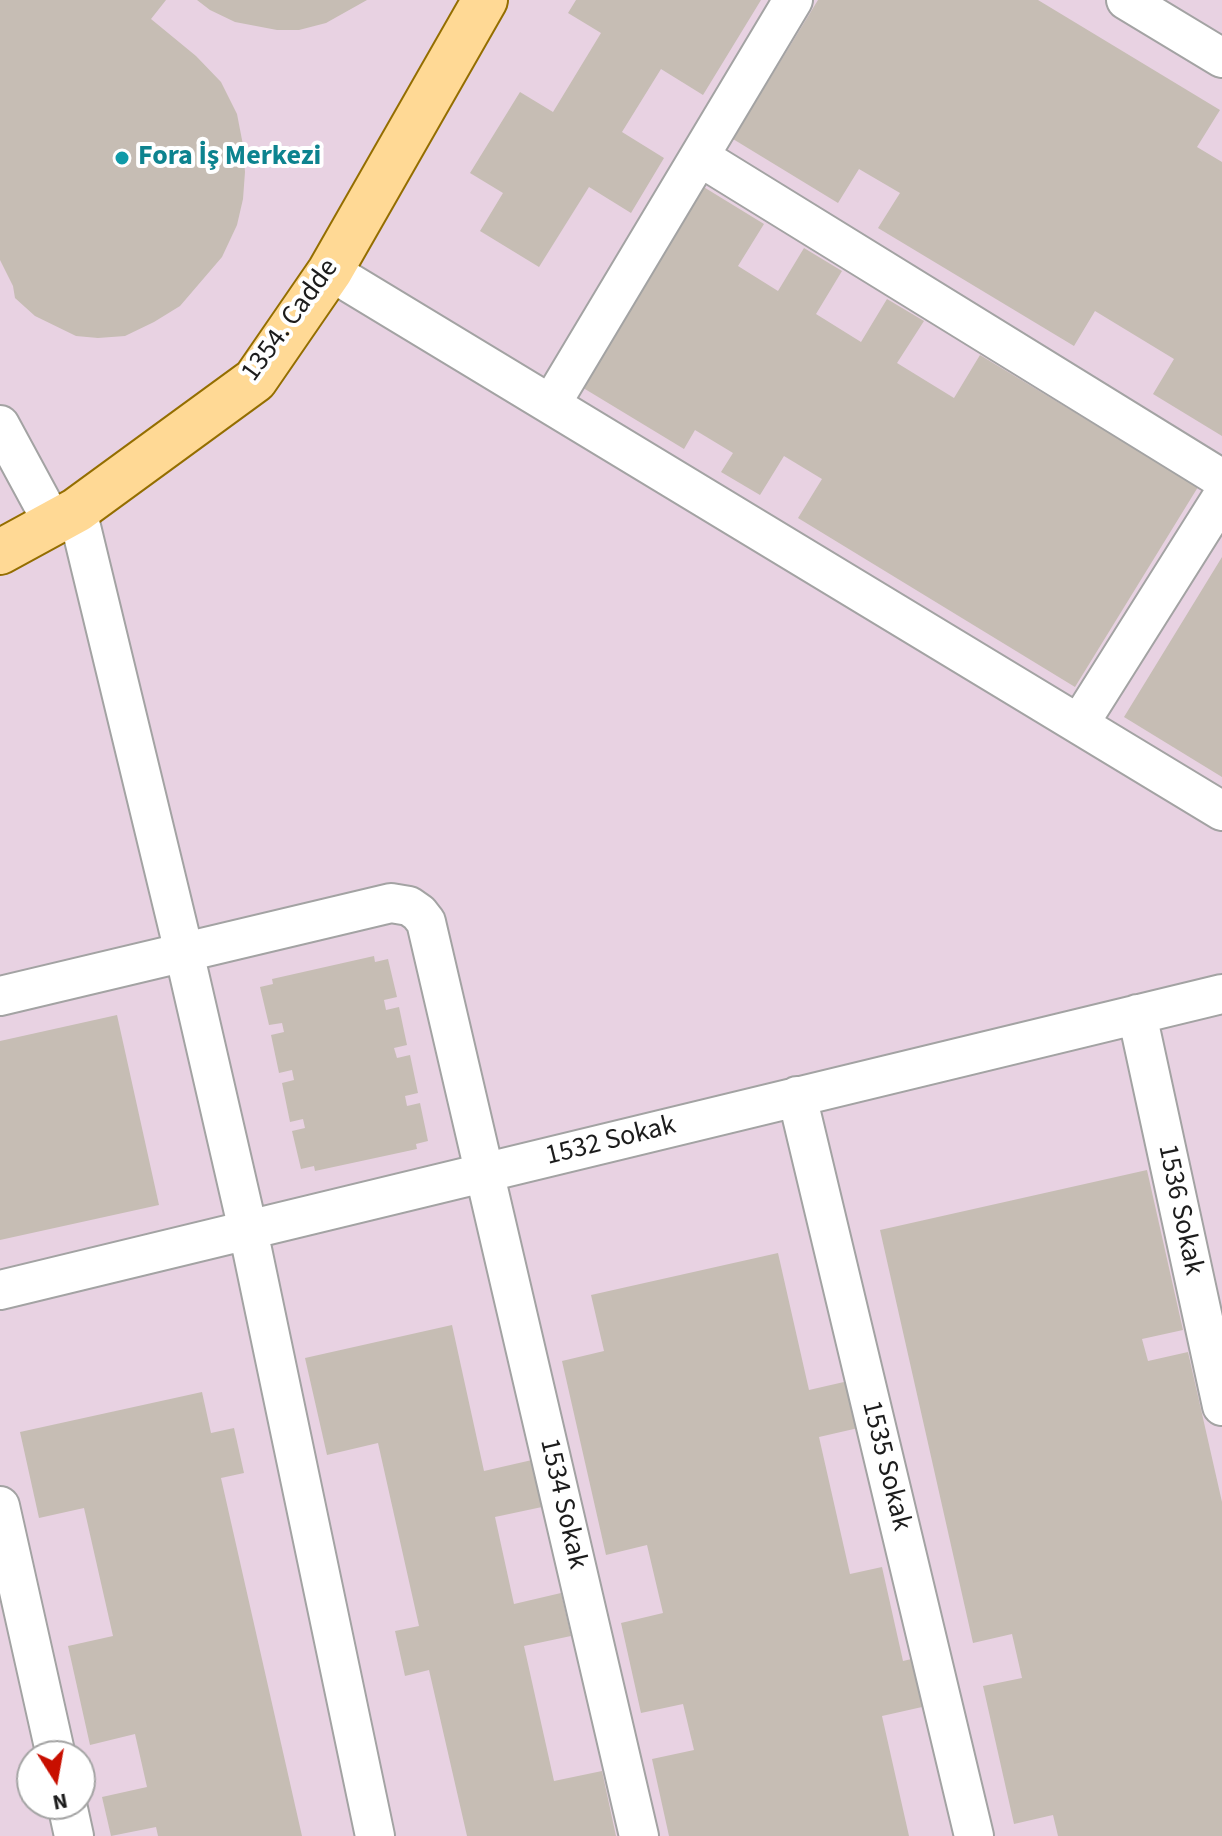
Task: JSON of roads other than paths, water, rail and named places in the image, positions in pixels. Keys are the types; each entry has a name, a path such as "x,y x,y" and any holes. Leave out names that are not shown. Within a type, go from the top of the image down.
{"main road":[{"name":"1354. Cadde","path":"0,552 65,516 255,380 330,271 485,0"}],"street":[{"path":"551,404 793,0"},
{"path":"1126,0 1222,58"},
{"path":"700,157 1222,479"},
{"path":"330,271 1222,811"},
{"path":"0,425 65,516 184,952 248,1230 375,1836"},
{"path":"1079,724 1222,497"},
{"name":"1534 Sokak","path":"184,952 391,903 409,906 426,922 639,1836"},
{"path":"0,996 184,952"},
{"name":"1532 Sokak","path":"0,1290 1222,994"},
{"name":"1536 Sokak","path":"1137,1014 1222,1406"},
{"name":"1535 Sokak","path":"797,1096 974,1836"},
{"path":"0,1506 52,1740"}],"place":[{"name":"Fora İş Merkezi","path":"122,158"}]}
